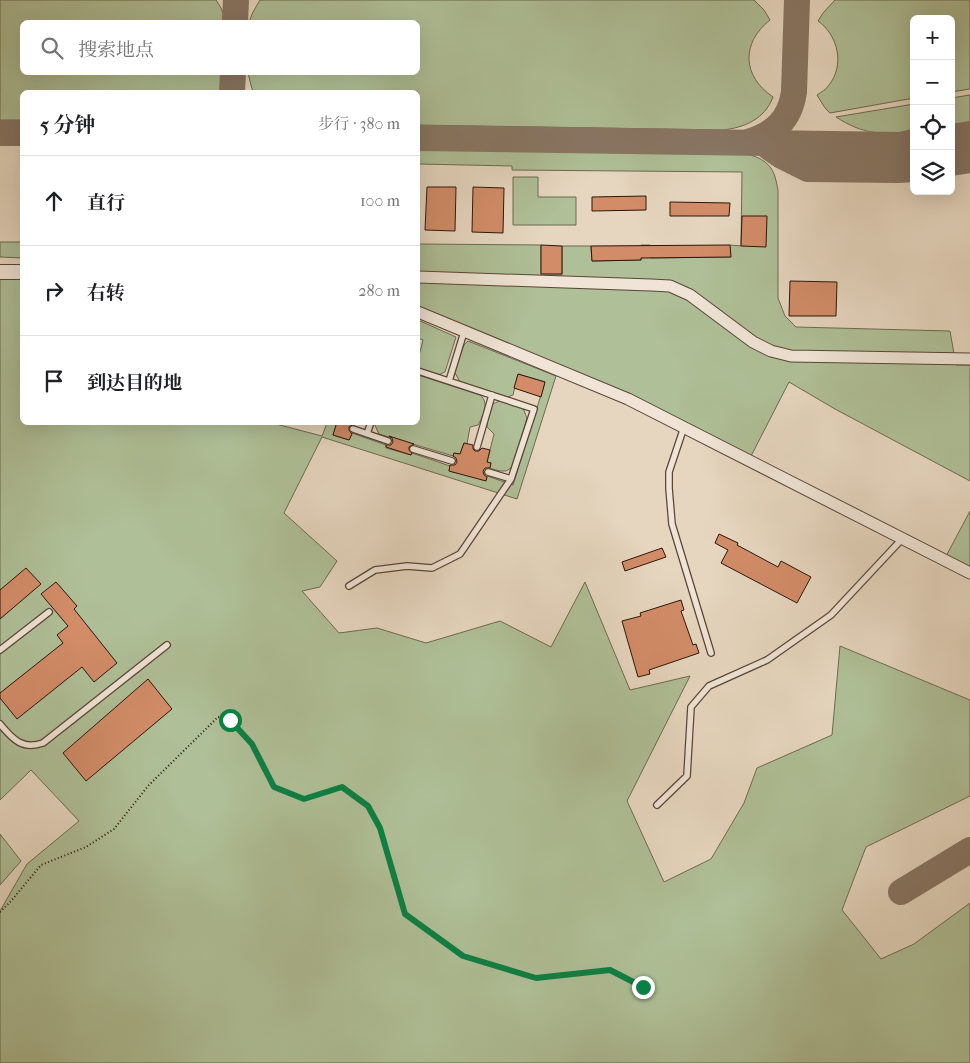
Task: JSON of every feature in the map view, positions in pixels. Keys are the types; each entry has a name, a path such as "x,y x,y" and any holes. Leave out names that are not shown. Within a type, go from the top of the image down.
{"street":[{"path":"0,272 20,272"},
{"path":"420,277 670,286 690,295 753,342 771,351 791,356 970,359"},
{"path":"420,313 628,399 970,573"}],"lane":[{"path":"449,381 464,332"},
{"path":"348,586 375,570 407,566 432,568 460,554 511,479 534,409 420,372"},
{"path":"478,447 492,395"},
{"path":"367,434 370,425"},
{"path":"684,427 669,472 672,524 711,654"},
{"path":"353,430 388,441"},
{"path":"413,449 452,461"},
{"path":"488,472 511,479"},
{"path":"657,805 688,776 691,707 709,686 767,660 831,615 902,538"},
{"path":"0,650 49,612"},
{"path":"0,724 6,732 22,744 34,746 43,743 167,644"}],"path":[{"path":"0,912 41,865 86,847 114,829 148,786 218,717 230,720 252,744 274,787 304,799 342,787 368,806 380,828 405,914 463,956 536,978 610,970 643,987"}],"green space":[{"path":"0,0 216,0 221,8 225,20 20,20 20,75 225,75 223,85 220,90 20,90 20,120 0,120"},
{"path":"260,0 754,0 764,10 770,20 754,39 749,59 755,79 773,97 765,111 753,121 738,127 722,130 420,125 420,90 252,90 249,75 420,75 420,20 250,20"},
{"path":"835,0 970,0 970,89 955,91 955,15 910,15 910,99 830,113 817,95 826,88 834,77 838,60 837,51 830,34 818,21"},
{"path":"970,95 970,122 955,124 955,97"},
{"path":"910,105 910,131 873,132 855,127 836,117"},
{"path":"420,146 731,151 756,157 767,163 775,176 778,190 778,298 785,316 796,327 950,331 956,365 970,365 970,481 835,409 789,382 749,460 628,399 420,313 420,244 541,245 541,275 562,275 562,246 591,246 592,261 641,260 641,245 650,245 651,258 730,257 730,245 741,246 742,172 512,170 512,166 420,164"},
{"path":"513,177 538,177 538,197 576,197 576,225 513,225"},
{"path":"0,242 20,242 20,258 0,257"},
{"path":"0,277 20,277 20,425 280,425 322,436 326,425 336,425 333,435 349,440 352,433 386,445 386,448 411,455 412,453 450,466 449,471 486,480 487,476 513,485 545,382 518,374 513,395 508,397 460,382 454,371 464,345 468,341 556,376 517,499 322,437 284,513 337,561 320,587 302,591 339,633 377,628 426,643 500,621 551,647 585,582 630,690 690,676 627,801 664,882 711,859 744,803 757,768 832,735 840,646 970,700 970,796 866,847 842,910 881,959 914,944 970,903 970,1063 0,1063 0,911 27,864 79,821 31,770 0,800"},
{"path":"420,321 456,337 445,372 438,375 420,370 420,352 423,340 420,339"},
{"path":"420,376 480,395 485,402 482,418 478,425 470,427 467,444 464,443 460,454 454,453 453,456 379,434 375,425 420,425"},
{"path":"500,401 523,408 527,418 514,462 511,468 506,471 489,468 491,463 487,462 494,434 487,427 488,416 492,405"},
{"path":"970,511 970,573 944,560"},
{"path":"0,834 21,861 0,885"}],"building":[{"path":"427,187 456,187 455,231 425,230"},
{"path":"473,187 504,188 503,233 472,232"},
{"path":"646,196 646,210 592,211 592,197"},
{"path":"670,202 730,203 729,216 670,216"},
{"path":"742,216 767,216 766,247 741,246"},
{"path":"541,245 562,246 562,274 541,274"},
{"path":"730,245 731,257 641,258 641,260 592,261 591,246"},
{"path":"790,281 837,282 836,316 789,316"},
{"path":"518,374 545,382 541,397 514,388"},
{"path":"336,425 352,425 349,427 352,434 349,440 333,435"},
{"path":"389,436 414,444 409,447 411,455 386,447 386,445 391,445 393,442"},
{"path":"464,443 473,445 475,451 479,451 482,448 490,450 487,462 491,463 490,468 485,468 483,471 487,477 486,481 449,471 450,465 455,465 457,462 453,456 454,453 460,454"},
{"path":"719,534 778,567 781,561 811,577 797,603 721,563 728,550 715,543"},
{"path":"662,548 666,557 625,571 622,562"},
{"path":"26,568 41,584 0,619 0,590"},
{"path":"56,582 77,606 74,609 117,663 94,682 82,667 17,719 0,698 0,693 63,643 57,635 68,626 41,594"},
{"path":"681,600 684,610 681,611 693,645 696,644 699,653 649,670 650,674 638,677 622,621 641,616 640,613"},
{"path":"148,679 172,709 86,781 63,753"}],"taxiway":[{"path":"235,20 236,0"},
{"path":"748,142 766,135 779,125 785,118 792,102 794,92 797,0"},
{"path":"232,90 233,75"},
{"path":"0,133 20,133"},
{"path":"955,136 970,134"},
{"path":"420,138 900,145 910,143"},
{"path":"763,143 780,155 808,169 910,169"},
{"path":"955,162 970,160"},
{"path":"901,892 970,850"}],"route":[{"path":"230,720 252,744 274,787 304,799 342,787 368,806 380,828 405,914 463,956 536,978 610,970 643,987"}]}
